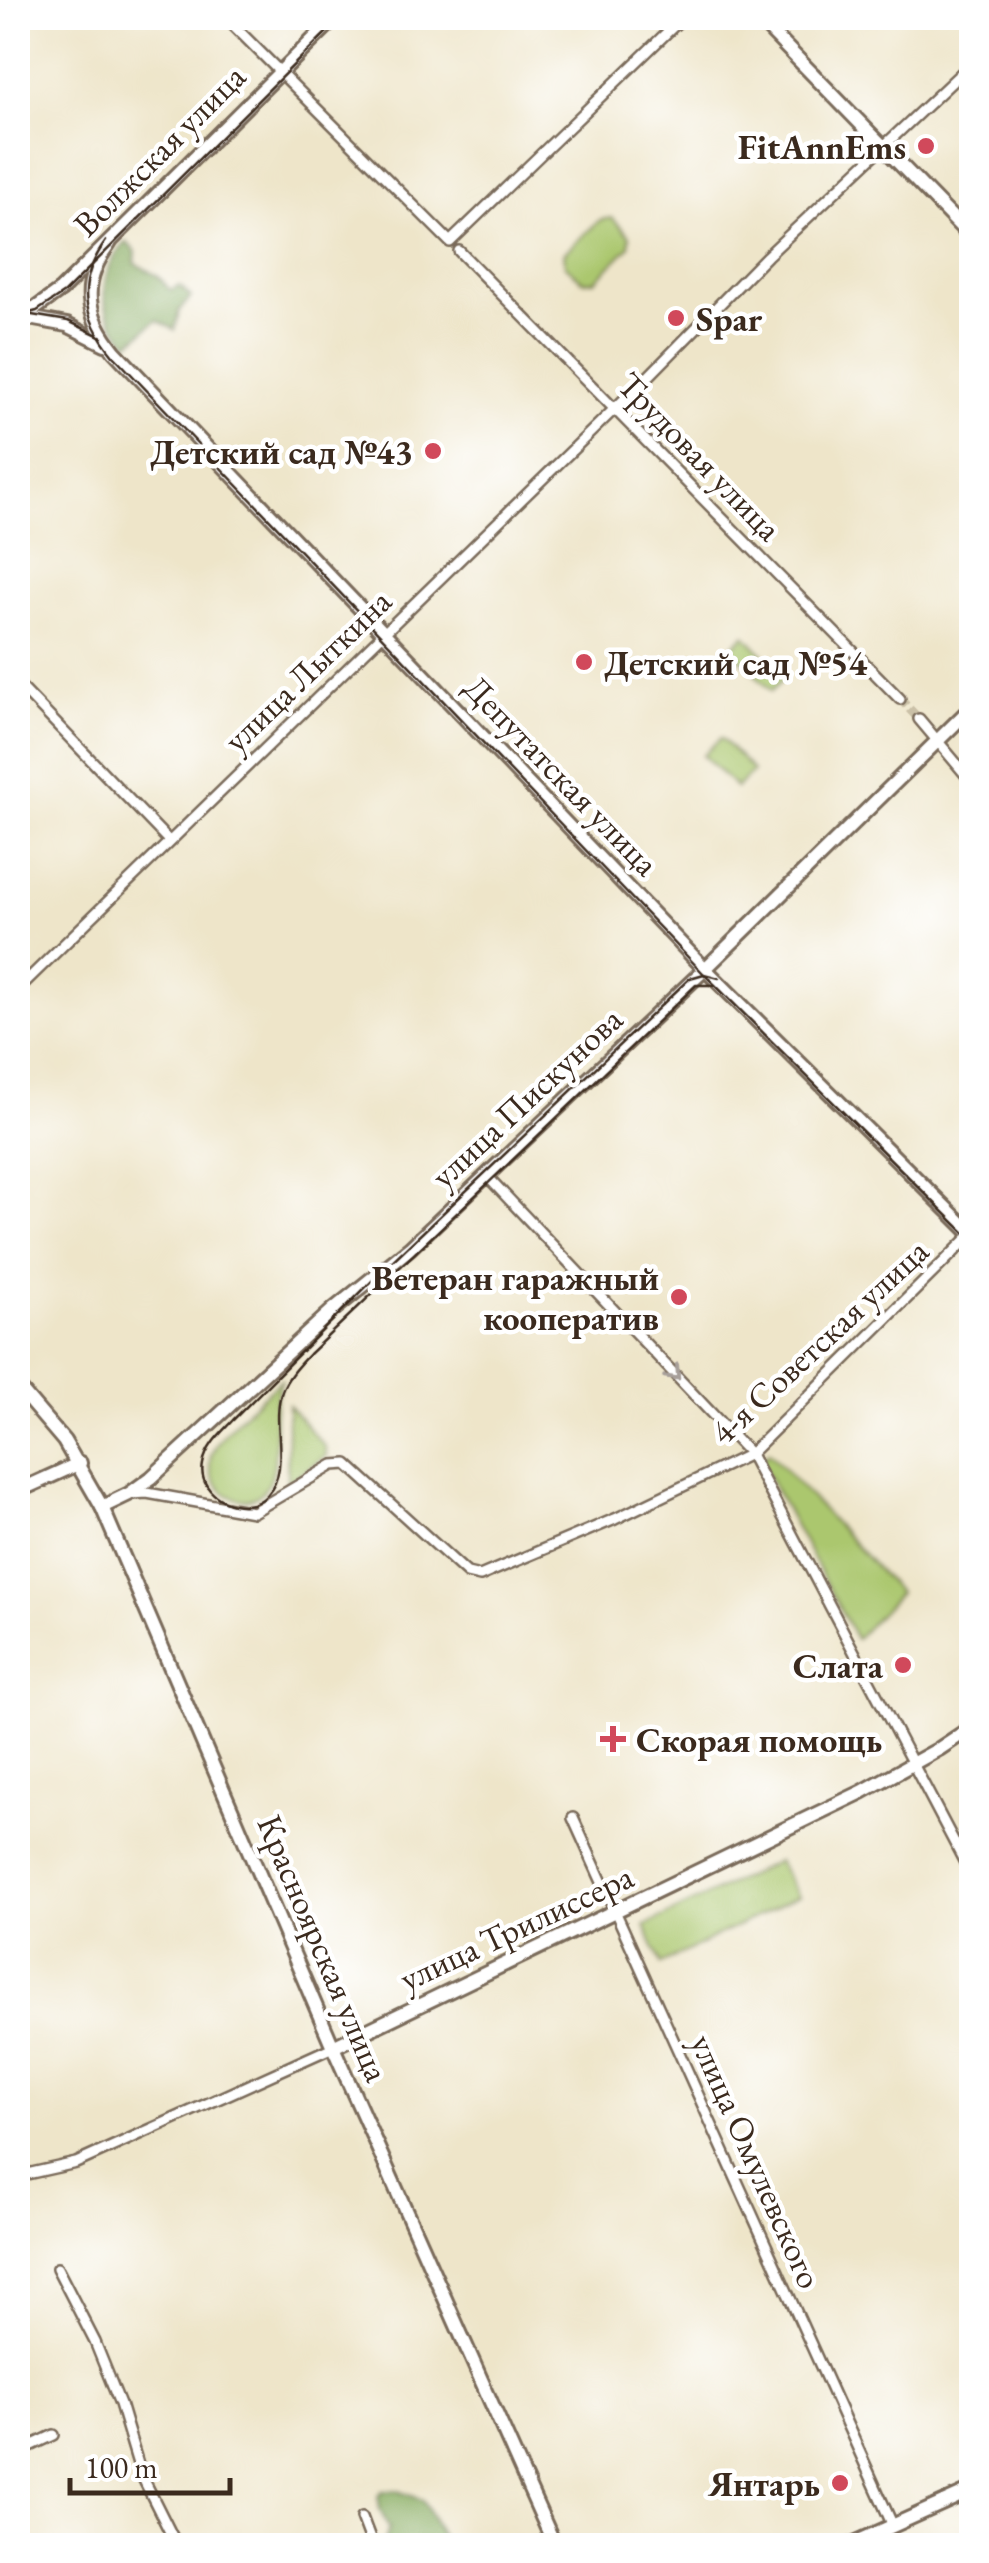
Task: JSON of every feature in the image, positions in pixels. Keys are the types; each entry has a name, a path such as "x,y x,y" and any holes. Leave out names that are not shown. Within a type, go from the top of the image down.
{"street":[{"path":"226,18 450,242 682,18"},
{"name":"Волжская улица","path":"18,314 47,301 109,244 335,18"},
{"path":"758,18 972,238"},
{"path":"648,376 882,145 972,62"},
{"name":"Депутатская улица","path":"109,244 95,262 89,293 96,324 116,352 704,969 972,1234"},
{"name":"Трудовая улица","path":"459,252 900,699"},
{"name":"Депутатская улица","path":"18,314 66,325 116,352"},
{"name":"улица Лыткина","path":"18,989 634,390"},
{"path":"18,684 169,841"},
{"name":"улица Пискунова","path":"102,1506 129,1494 181,1452 332,1310 410,1248 972,707"},
{"path":"919,719 972,782"},
{"path":"487,1176 750,1454 972,1876"},
{"name":"4-я Советская улица","path":"129,1494 146,1493 253,1512 333,1466 347,1464 467,1573 480,1576 648,1504 750,1454 972,1234"},
{"name":"Красноярская улица","path":"18,1388 56,1430 102,1506 333,2047 555,2546"},
{"path":"18,1491 80,1464"},
{"name":"улица Трилиссера","path":"18,2176 76,2163 333,2047 615,1914 914,1764 972,1727"},
{"name":"улица Омулевского","path":"573,1818 893,2526"},
{"path":"56,2268 95,2342 120,2404 141,2474 177,2546"},
{"path":"18,2452 54,2435"},
{"path":"848,2546 972,2490"},
{"path":"362,2517 372,2546"}],"green space":[{"path":"612,218 630,236 629,247 595,281 583,281 565,265 564,253 600,220"},
{"path":"126,242 136,252 135,263 159,277 170,290 180,286 191,297 179,311 175,330 157,320 129,343 111,319 104,294 109,268"},
{"path":"745,635 785,678 771,691 731,648"},
{"path":"721,738 753,771 736,788 703,755"},
{"path":"282,1379 275,1406 272,1475 258,1495 237,1499 218,1487 212,1477 212,1453 233,1424"},
{"path":"288,1405 325,1447 326,1456 287,1483"},
{"path":"769,1452 899,1593 856,1639 760,1461"},
{"path":"778,1861 798,1896 661,1964 645,1926"},
{"path":"395,2490 423,2500 443,2541 441,2545 384,2545 389,2528 378,2496"}],"tunnel":[{"path":"634,390 648,377"},
{"path":"900,699 919,719"}],"tram line":[{"path":"18,316 37,311 64,293 341,18"},
{"path":"106,241 90,271 86,299 94,326 113,355 704,974 972,1240"},
{"path":"26,314 68,321 102,337"},
{"path":"715,985 696,985 297,1367 284,1386 279,1404 280,1459 267,1495 247,1505 214,1495 203,1476 203,1464 211,1446 233,1420 384,1269 690,978 704,974 719,978"}],"place":[{"name":"FitAnnEms","path":"926,146"},
{"name":"Spar","path":"676,318"},
{"name":"Детский сад №43","path":"433,451"},
{"name":"Детский сад №54","path":"584,662"},
{"name":"Ветеран гаражный кооператив","path":"679,1297"},
{"name":"Слата","path":"903,1665"},
{"name":"Скорая помощь","path":"613,1739"},
{"name":"Янтарь","path":"840,2483"}]}
